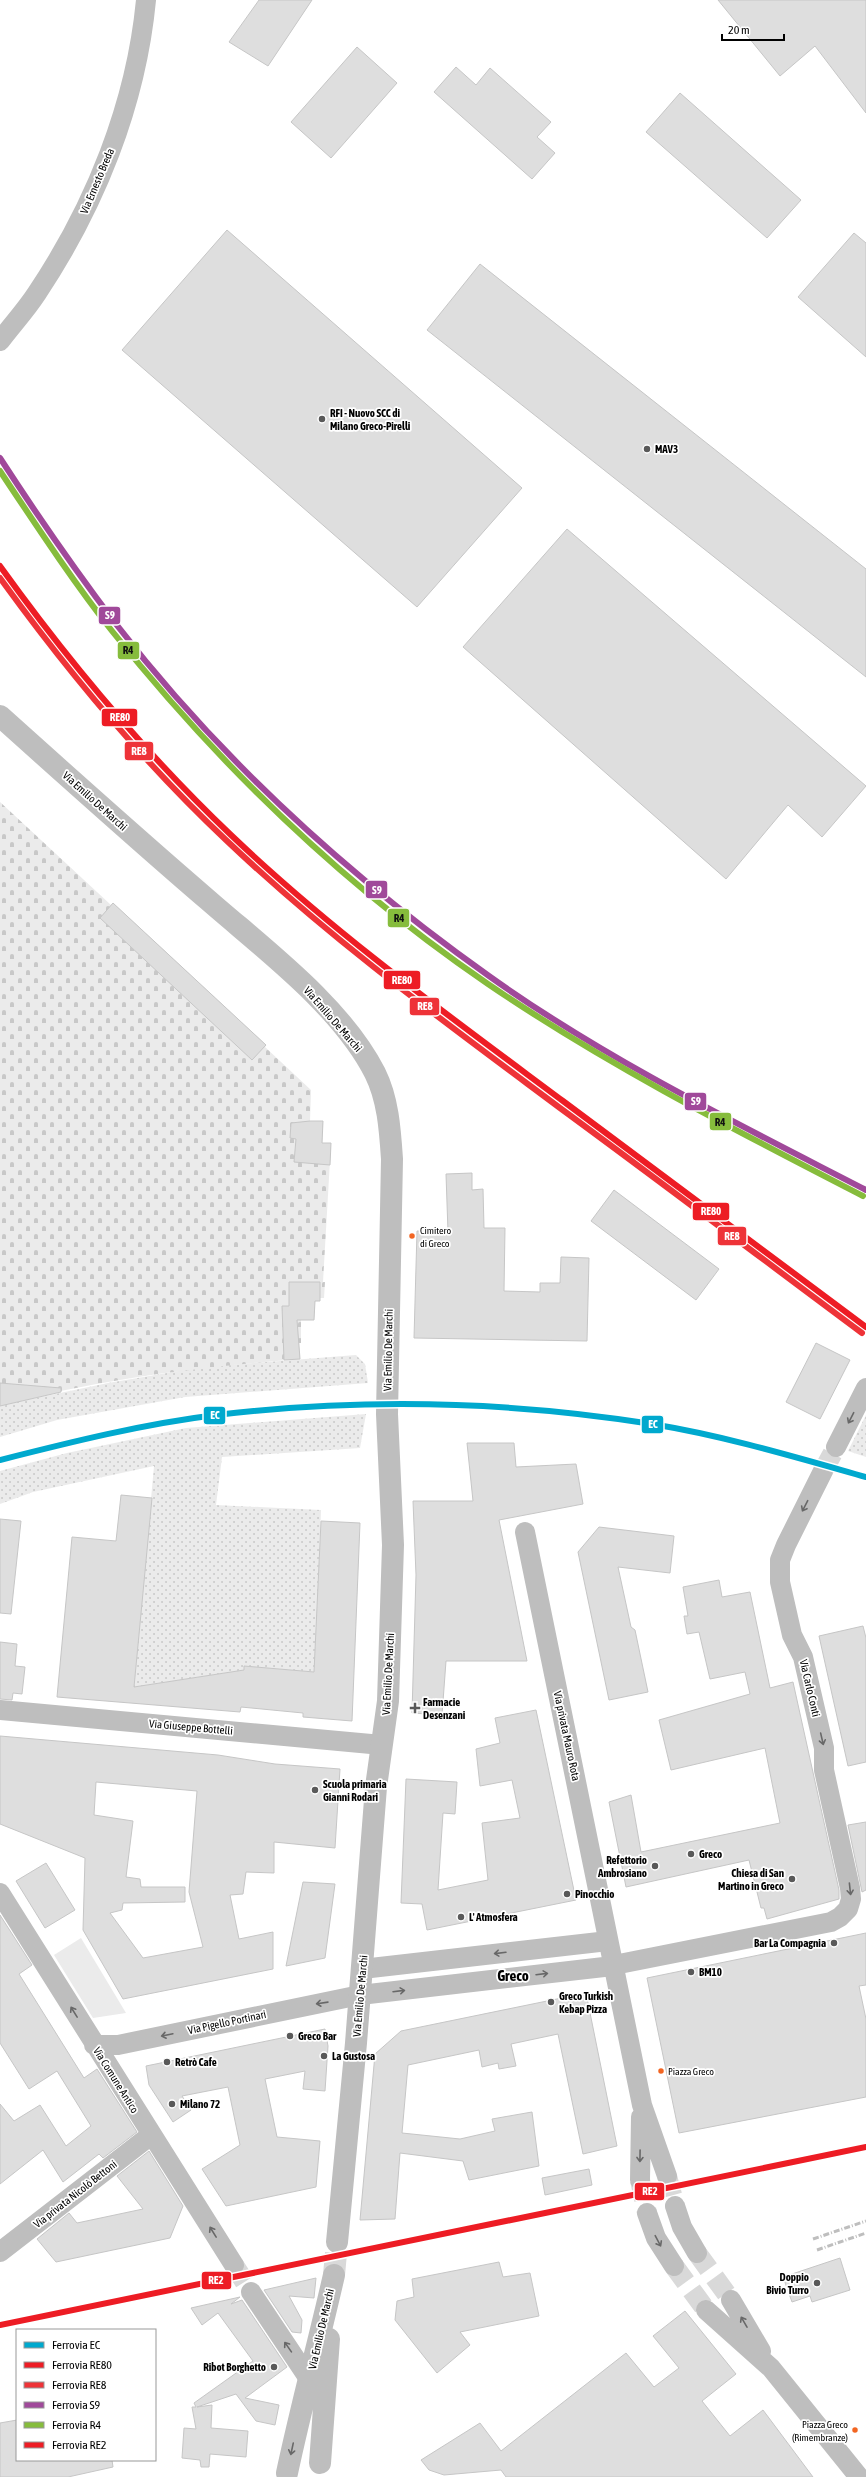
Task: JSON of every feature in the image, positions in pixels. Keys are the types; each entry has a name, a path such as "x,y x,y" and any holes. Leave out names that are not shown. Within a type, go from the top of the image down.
{"street":[{"name":"Via Ernesto Breda","path":"0,341 37,294 81,220 108,159 128,96 143,31 146,0"},
{"name":"Via Emilio De Marchi","path":"0,716 295,976 357,1043 375,1073 385,1101 390,1127 392,1159 387,1414 393,1545 388,1701 376,1787 360,1995 337,2242"},
{"path":"836,1447 866,1388"},
{"name":"Via Carlo Conti","path":"613,1965 831,1922 844,1914 851,1899 849,1878 824,1770 825,1755 821,1733 803,1657 791,1631 780,1571 781,1555 823,1471"},
{"name":"Via privata Mauro Rota","path":"525,1532 608,1941"},
{"name":"Via Giuseppe Bottelli","path":"0,1710 382,1745"},
{"name":"Via Comune Antico","path":"0,1893 94,2045 234,2265"},
{"path":"362,1969 608,1941 642,2105 667,2176"},
{"path":"360,1995 613,1965"},
{"name":"Via Pigello Portinari","path":"94,2045 118,2045 360,1995"},
{"path":"640,2180 642,2105"},
{"name":"Via privata Nicolò Bettoni","path":"0,2252 151,2135"},
{"path":"675,2206 682,2227 697,2253"},
{"path":"647,2213 656,2238 674,2266"},
{"name":"Via Emilio De Marchi","path":"287,2474 301,2406 310,2379 334,2275 326,2405 320,2463"},
{"path":"251,2292 326,2405"},
{"path":"731,2300 771,2368 859,2477"},
{"path":"706,2310 771,2368"}],"green space":[{"path":"0,802 111,905 113,903 266,1045 265,1047 311,1090 310,1121 323,1121 322,1143 331,1143 323,1282 325,1282 324,1298 320,1298 320,1301 315,1301 314,1320 301,1320 301,1343 299,1343 300,1359 150,1375 74,1388 0,1406"},
{"path":"356,1355 365,1364 368,1383 185,1397 57,1420 0,1437 0,1406 12,1403 108,1383 202,1367"},
{"path":"366,1414 360,1448 222,1457 216,1505 321,1510 315,1672 244,1666 244,1670 134,1687 154,1466 33,1492 0,1504 0,1471 67,1453 186,1428"},
{"path":"866,1415 866,1457 848,1451"},
{"path":"81,1938 126,2013 93,2018 54,1955"}],"building":[{"path":"259,0 312,0 268,66 229,42"},
{"path":"718,0 866,0 866,113 815,46 780,76"},
{"path":"357,47 397,83 331,158 291,122"},
{"path":"456,67 476,85 490,68 551,122 537,137 555,153 532,179 434,92"},
{"path":"680,93 801,200 767,238 646,132"},
{"name":"RFI - Nuovo SCC di Milano Greco-Pirelli","path":"227,230 522,488 417,607 122,350"},
{"path":"854,233 866,243 866,357 798,297"},
{"name":"MAV3","path":"480,264 866,569 866,677 427,330"},
{"path":"567,529 866,786 822,837 788,805 726,879 463,647"},
{"path":"113,903 266,1045 252,1060 100,918"},
{"path":"323,1121 322,1143 331,1143 330,1165 294,1162 296,1139 290,1138 291,1123"},
{"path":"472,1173 472,1190 483,1189 484,1228 505,1228 504,1291 540,1292 540,1283 560,1283 561,1257 589,1258 587,1341 414,1338 417,1231 448,1232 446,1174"},
{"path":"614,1190 719,1269 696,1300 591,1221"},
{"path":"289,1282 320,1282 320,1301 315,1301 314,1320 297,1320 300,1359 284,1360 282,1306 289,1306"},
{"path":"816,1343 850,1360 820,1419 786,1402"},
{"path":"0,1383 61,1388 61,1392 0,1406"},
{"path":"467,1443 514,1443 516,1467 576,1464 583,1504 499,1520 527,1661 446,1661 442,1715 412,1713 416,1575 413,1501 473,1501"},
{"path":"121,1495 152,1498 134,1687 244,1670 244,1666 314,1672 321,1521 360,1523 352,1721 303,1717 303,1713 241,1707 240,1712 57,1697 72,1537 116,1541"},
{"path":"0,1519 21,1521 11,1614 0,1613"},
{"path":"599,1527 674,1536 670,1573 618,1567 631,1627 635,1630 648,1692 609,1700 578,1552"},
{"path":"719,1580 722,1597 750,1592 770,1688 793,1682 839,1890 839,1899 767,1919 764,1908 761,1908 749,1860 626,1887 609,1802 631,1795 641,1852 780,1823 765,1748 671,1770 659,1720 750,1694 745,1672 710,1679 699,1632 687,1634 684,1616 688,1616 683,1587"},
{"path":"863,1626 866,1638 866,1762 848,1766 819,1636"},
{"path":"0,1642 17,1644 15,1666 25,1667 22,1694 13,1693 12,1700 0,1699"},
{"path":"536,1710 576,1900 427,1930 422,1904 401,1903 406,1779 457,1782 455,1814 443,1813 438,1890 488,1880 482,1823 520,1818 512,1780 480,1786 476,1749 500,1743 495,1718"},
{"path":"0,1736 218,1755 275,1764 340,1769 335,1848 274,1842 274,1873 246,1872 243,1894 230,1895 239,1939 273,1932 273,1969 123,1999 83,1930 85,1858 0,1824","holes":["96,1782 197,1791 189,1892 203,1947 143,1958 110,1913 122,1910 123,1903 185,1902 185,1887 141,1887 140,1879 126,1877 133,1821 94,1815"]},
{"path":"866,1822 866,1890 862,1892 848,1825"},
{"path":"46,1863 75,1910 45,1928 16,1881"},
{"path":"303,1882 335,1884 325,1958 286,1966"},
{"path":"0,1915 32,1965 19,1974 84,2078 97,2069 137,2132 103,2158 99,2154 63,2182 43,2150 0,2184 0,2104 14,2121 40,2105 66,2146 91,2126 57,2071 29,2089 0,2043"},
{"path":"866,1933 866,1985 859,1986 866,2019 866,2097 679,2133 647,1978"},
{"path":"586,1993 617,2146 583,2154 558,2034 511,2044 516,2066 499,2069 498,2063 482,2067 479,2050 408,2065 402,2133 460,2139 495,2131 492,2119 532,2112 539,2166 469,2180 463,2161 400,2153 395,2219 360,2220 375,2054 401,2031"},
{"path":"325,2029 328,2046 325,2091 303,2089 305,2071 265,2079 277,2137 320,2141 316,2187 226,2206 202,2169 240,2145 228,2087 182,2096 191,2110 173,2122 149,2085 146,2066"},
{"path":"149,2151 183,2206 170,2238 56,2262 37,2239 69,2213 77,2223 143,2209 117,2176"},
{"path":"589,2169 592,2185 545,2195 542,2178"},
{"name":"Doppio Bivio Turro","path":"840,2258 850,2290 812,2302 810,2296 792,2302 783,2277"},
{"path":"499,2262 503,2277 530,2273 539,2316 460,2332 470,2345 437,2373 395,2320 397,2301 414,2297 412,2279"},
{"path":"316,2278 314,2298 289,2296 302,2320 301,2333 292,2332 264,2290"},
{"path":"240,2297 231,2304 242,2300 287,2367 245,2398 279,2405 275,2425 256,2421 236,2394 197,2407 212,2405 211,2428 248,2431 246,2457 210,2454 209,2467 201,2467 200,2460 182,2458 184,2428 196,2429 192,2407 196,2407 194,2403 253,2361 218,2313 202,2325 191,2308"},
{"path":"685,2311 736,2374 702,2401 730,2436 763,2410 813,2477 506,2477 501,2470 444,2475 429,2470 421,2460 480,2423 501,2451 626,2353 654,2387 679,2368 653,2336"},
{"path":"16,2420 16,2461 112,2461 113,2467 68,2477 0,2477 0,2423"}],"tunnel":[{"path":"823,1471 836,1447"},
{"path":"667,2176 675,2206"},
{"path":"640,2180 647,2213"},
{"path":"334,2275 337,2242"},
{"path":"697,2253 731,2300"},
{"path":"234,2265 251,2292"},
{"path":"674,2266 706,2310"}],"railway":[{"path":"813,2239 866,2221"},
{"path":"817,2250 866,2233"}],"rail line":[{"name":"S9","path":"0,458 86,583 116,624 156,674 243,769 289,814 337,857 437,938 534,1007 580,1036 674,1090 866,1190"},
{"name":"R4","path":"0,471 54,552 83,592 112,631 153,681 241,776 335,865 384,907 488,984 579,1042 672,1096 863,1196"},
{"name":"RE80","path":"0,566 53,637 138,739 199,804 270,871 310,906 393,973 866,1327"},
{"name":"RE8","path":"0,578 79,681 107,715 165,779 226,840 306,912 347,946 474,1044 862,1333"},
{"name":"EC","path":"0,1460 134,1428 216,1415 325,1406 434,1404 544,1410 652,1424 733,1441 866,1477"},
{"name":"RE2","path":"0,2325 866,2147"}],"place":[{"name":"RFI - Nuovo SCC di Milano Greco-Pirelli","path":"322,419"},
{"name":"MAV3","path":"647,449"},
{"name":"Cimitero di Greco","path":"412,1236"},
{"name":"Farmacie Desenzani","path":"415,1708"},
{"name":"Scuola primaria Gianni Rodari","path":"315,1790"},
{"name":"Greco","path":"691,1854"},
{"name":"Refettorio Ambrosiano","path":"655,1866"},
{"name":"Chiesa di San Martino in Greco","path":"792,1879"},
{"name":"Pinocchio","path":"567,1894"},
{"name":"L' Atmosfera","path":"461,1917"},
{"name":"Bar La Compagnia","path":"834,1943"},
{"name":"BM10","path":"691,1972"},
{"name":"Greco Turkish Kebap Pizza","path":"551,2002"},
{"name":"Greco Bar","path":"290,2036"},
{"name":"La Gustosa","path":"324,2056"},
{"name":"Retrò Cafe","path":"167,2062"},
{"name":"Piazza Greco","path":"661,2071"},
{"name":"Milano 72","path":"172,2104"},
{"name":"Doppio Bivio Turro","path":"817,2283"},
{"name":"Ribot Borghetto","path":"274,2367"},
{"name":"Piazza Greco (Rimembranze)","path":"855,2430"}],"district":[{"name":"Greco","path":"513,1976"}]}
